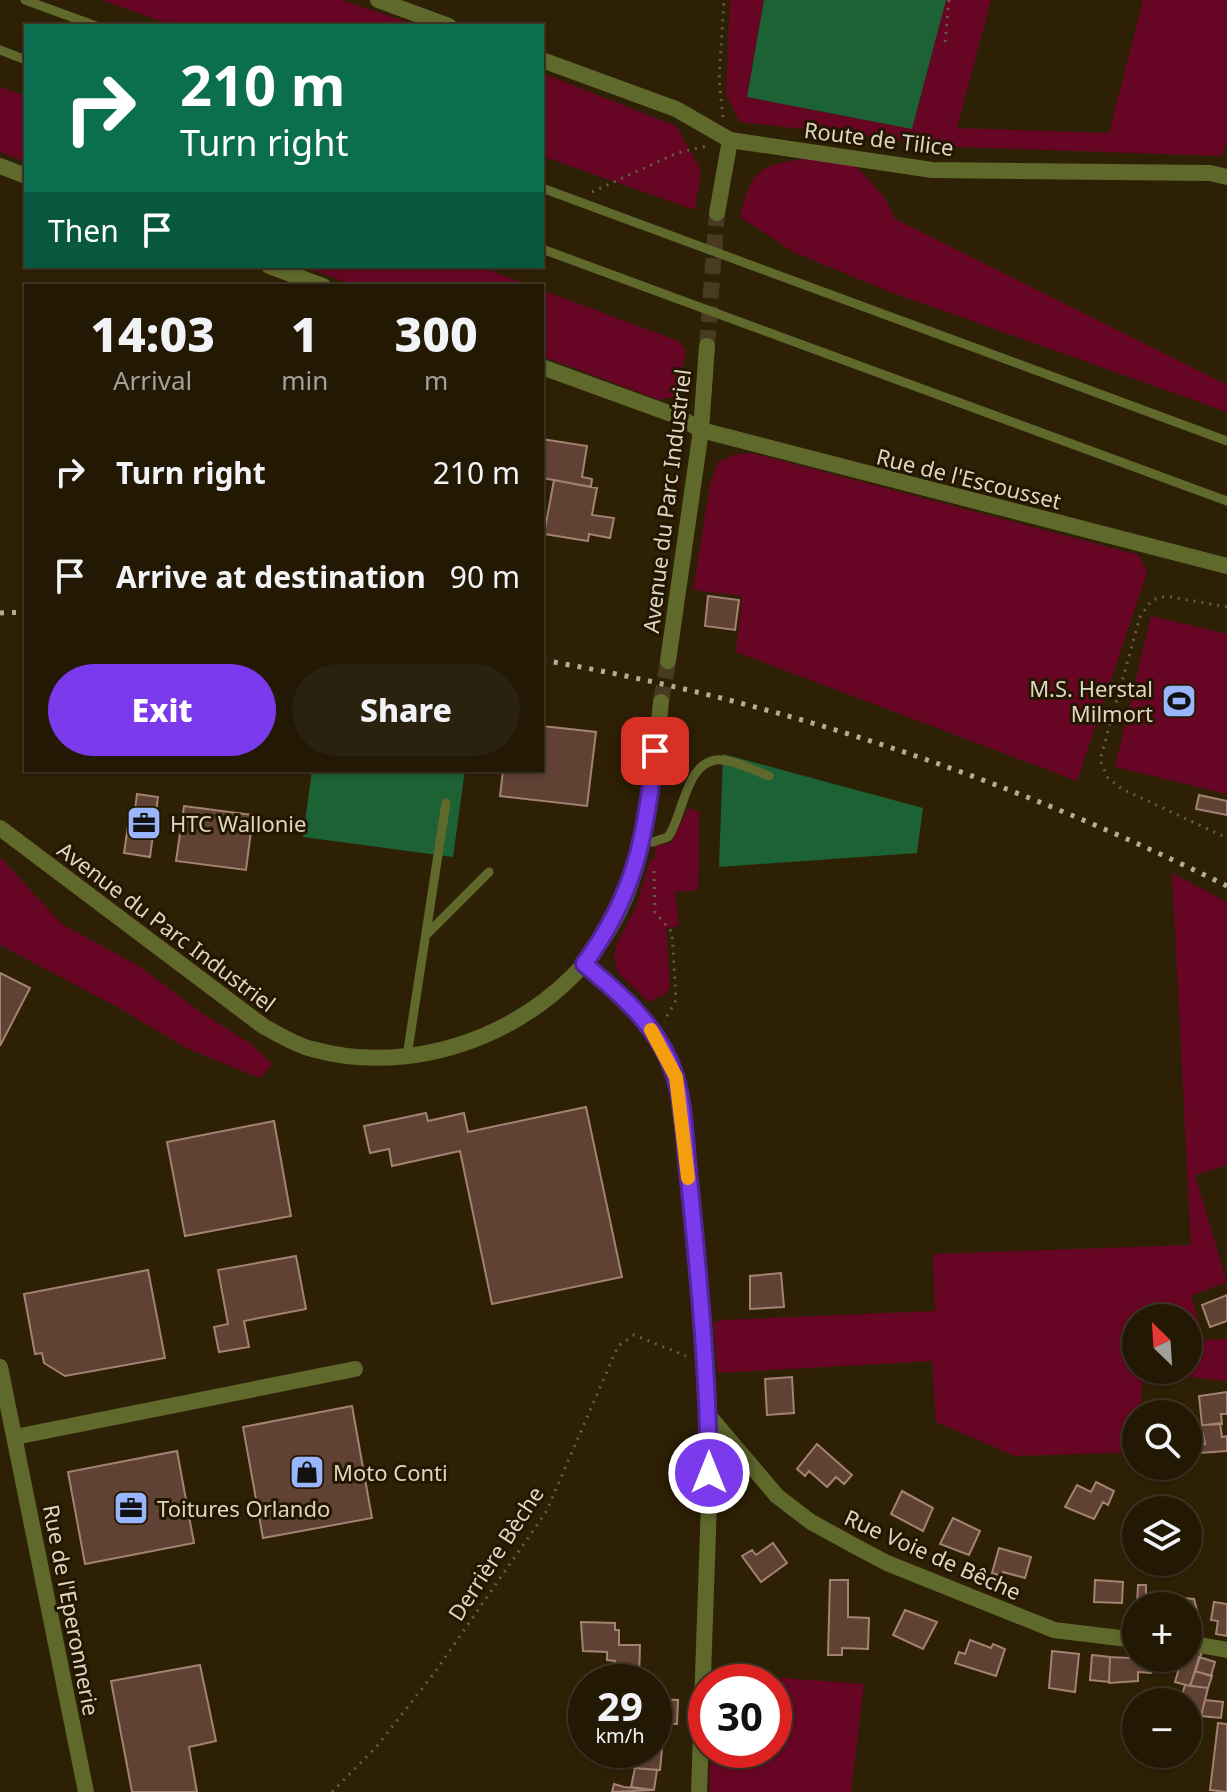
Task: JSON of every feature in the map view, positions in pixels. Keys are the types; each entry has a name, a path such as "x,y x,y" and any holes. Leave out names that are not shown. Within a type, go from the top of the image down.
{"street":[{"path":"378,0 444,24"},
{"name":"Route de Tilice","path":"544,61 676,109 730,140 932,170 1210,173 1227,177"},
{"path":"717,213 730,140"},
{"path":"0,166 24,175"},
{"path":"274,268 318,284"},
{"name":"Avenue du Parc Industriel","path":"668,661 701,430 707,346"},
{"name":"Rue de l'Escousset","path":"544,368 677,416 701,430 1227,566"},
{"name":"Avenue du Parc Industriel","path":"0,828 263,1026 310,1049 381,1058 407,1056 446,1048 504,1028 559,989 584,964 611,927 624,899 642,840 661,702"},
{"path":"584,964 628,1001 656,1036 676,1077 678,1090 692,1207 709,1416 699,1792"},
{"name":"Rue de l'Eperonnerie","path":"0,1367 86,1792"},
{"path":"15,1437 355,1369"},
{"name":"Rue Voie de Bêche","path":"709,1416 777,1496 811,1522 864,1551 1054,1630 1122,1638"},
{"path":"1202,1646 1227,1650"}],"lane":[{"path":"25,0 91,24"},
{"path":"0,50 24,59"},
{"path":"544,189 1227,441"},
{"path":"544,250 1227,501"},
{"path":"642,840 653,842 668,837 693,778 704,764 717,759 769,776"},
{"path":"407,1056 446,803"},
{"path":"424,937 489,872"}],"path":[{"path":"574,200 677,153 730,140 720,108 724,0"},
{"path":"945,42 949,0"},
{"path":"1227,607 1166,596 1152,600 1140,617 1100,760 1108,778 1122,789 1227,838"},
{"path":"654,870 655,912 672,932 676,1000 656,1036"},
{"name":"Derrière Bèche","path":"332,1792 377,1746 435,1672 546,1512 618,1346 634,1335 705,1363"}],"shaded area":[{"path":"102,0 342,0 413,24 168,24"},
{"path":"730,0 764,0 747,97 912,129 946,0 991,0 957,128 1109,133 1143,0 1227,0 1227,139 1222,156 960,147 740,122 726,94"},
{"path":"764,0 946,0 912,129 747,97"},
{"path":"544,74 676,126 701,170 695,210 544,157"},
{"path":"0,87 24,95 24,161 0,152"},
{"path":"809,158 856,166 884,197 895,219 1227,385 1227,412 893,293 793,252 740,217 749,188 761,172 780,163"},
{"path":"307,268 483,268 526,284 351,284"},
{"path":"544,291 678,341 686,350 676,396 659,400 544,357"},
{"path":"753,453 1139,555 1147,573 1077,781 736,652 742,596 693,590 710,485 718,462 736,454"},
{"name":"M.S. Herstal Milmort","path":"1151,616 1227,634 1227,794 1115,767"},
{"path":"723,754 923,808 917,853 719,867"},
{"path":"312,772 465,772 453,857 303,837"},
{"path":"688,808 699,812 698,890 675,892 679,926 666,928 670,985 667,993 649,1002 618,973 614,957 617,943 636,907 650,860 655,859 655,846 671,843"},
{"path":"0,857 63,925 139,966 203,1014 251,1044 272,1064 260,1078 186,1048 121,1009 0,945"},
{"path":"1172,873 1227,902 1227,1165 1195,1175 1227,1282 1191,1296 1193,1304 1122,1304 1122,1384 1142,1384 1141,1400 1122,1400 1122,1452 1015,1456 936,1422 932,1361 718,1373 713,1323 721,1320 935,1311 933,1254 1191,1245"},
{"path":"1202,1333 1204,1340 1227,1339 1227,1381 1202,1378"},
{"path":"792,1679 864,1684 851,1792 709,1792 710,1768 792,1768"}],"building":[{"path":"544,439 587,446 582,477 592,479 591,487 544,478"},
{"path":"554,480 597,488 592,515 614,518 610,538 589,534 588,541 544,534"},
{"path":"708,596 739,600 735,630 705,626"},
{"path":"544,726 596,732 587,806 500,796 503,772 544,772"},
{"name":"HTC Wallonie","path":"137,794 158,797 150,857 124,853 128,826 133,826"},
{"path":"1199,795 1227,801 1227,815 1196,809"},
{"path":"184,806 253,815 246,870 176,861"},
{"path":"0,973 30,988 0,1046"},
{"path":"586,1107 622,1277 492,1304 460,1151 392,1166 389,1149 370,1153 364,1126 426,1113 428,1121 464,1113 468,1132"},
{"path":"274,1121 291,1216 185,1236 167,1142"},
{"path":"296,1256 306,1309 244,1321 249,1347 219,1352 214,1327 228,1324 218,1270"},
{"path":"148,1270 165,1358 65,1376 44,1363 42,1353 35,1354 24,1294"},
{"path":"781,1273 784,1307 750,1309 750,1276"},
{"path":"1227,1295 1227,1321 1210,1327 1202,1305"},
{"path":"792,1377 794,1413 767,1415 765,1379"},
{"path":"1227,1392 1227,1414 1221,1414 1222,1424 1202,1425 1202,1400 1199,1396"},
{"name":"Moto Conti","path":"352,1406 372,1518 263,1538 243,1427"},
{"path":"1220,1423 1222,1437 1227,1436 1227,1451 1202,1453 1202,1444 1205,1444 1202,1425"},
{"path":"817,1444 852,1475 844,1484 836,1477 827,1487 809,1471 805,1476 797,1469"},
{"name":"Toitures Orlando","path":"177,1451 194,1543 85,1564 68,1472"},
{"path":"1096,1482 1114,1491 1108,1505 1103,1502 1094,1519 1065,1507 1077,1485 1091,1492"},
{"path":"902,1491 933,1508 923,1531 891,1514"},
{"path":"953,1518 980,1531 969,1555 940,1544"},
{"path":"773,1543 787,1563 761,1582 742,1556 752,1550 756,1555"},
{"path":"999,1548 1031,1557 1025,1578 1003,1572 1002,1576 992,1573"},
{"path":"830,1580 848,1580 848,1617 869,1618 868,1649 842,1648 842,1655 828,1655"},
{"path":"1095,1580 1123,1582 1122,1603 1094,1602"},
{"path":"1138,1585 1146,1585 1146,1592 1138,1592"},
{"path":"1214,1602 1227,1604 1227,1636 1216,1634 1218,1621 1211,1620"},
{"path":"905,1610 937,1622 923,1649 893,1635"},
{"path":"581,1622 615,1623 615,1630 619,1630 619,1645 640,1645 639,1664 615,1664 615,1661 607,1660 607,1652 583,1651"},
{"path":"970,1640 991,1648 993,1644 1005,1649 996,1676 955,1663 959,1652 965,1654"},
{"path":"1052,1651 1079,1654 1075,1692 1049,1688"},
{"path":"1092,1655 1110,1657 1109,1682 1090,1680"},
{"path":"1110,1657 1122,1658 1122,1672 1138,1672 1138,1681 1109,1683"},
{"path":"1202,1658 1215,1662 1211,1676 1198,1672 1202,1672"},
{"path":"200,1665 216,1741 189,1747 197,1792 132,1792 111,1681"},
{"path":"1178,1672 1195,1672 1190,1686 1175,1682"},
{"path":"1195,1672 1212,1676 1208,1688 1190,1686"},
{"path":"1185,1685 1208,1688 1202,1712 1202,1688 1184,1688"},
{"path":"672,1700 678,1700 677,1724 672,1724"},
{"path":"1205,1700 1223,1702 1221,1718 1202,1716"},
{"path":"1218,1723 1227,1724 1227,1792 1210,1790"},
{"path":"635,1768 657,1770 654,1790 631,1787"},
{"path":"614,1784 624,1787 654,1790 612,1792"}],"tunnel":[{"path":"707,346 717,213"},
{"path":"661,702 668,661"}],"railway":[{"path":"0,613 24,612"},
{"path":"544,660 719,698 893,748 1062,811 1227,886"}],"slow traffic":[{"path":"651,1030 676,1077 688,1178"}],"place":[{"name":"M.S. Herstal Milmort","path":"1179,701"},
{"name":"HTC Wallonie","path":"144,823"},
{"name":"Moto Conti","path":"307,1472"},
{"name":"Toitures Orlando","path":"131,1508"}],"route":[{"path":"655,751 642,840 632,878 611,927 584,964 628,1001 656,1036 676,1077 692,1207 709,1416 709,1473"}]}
